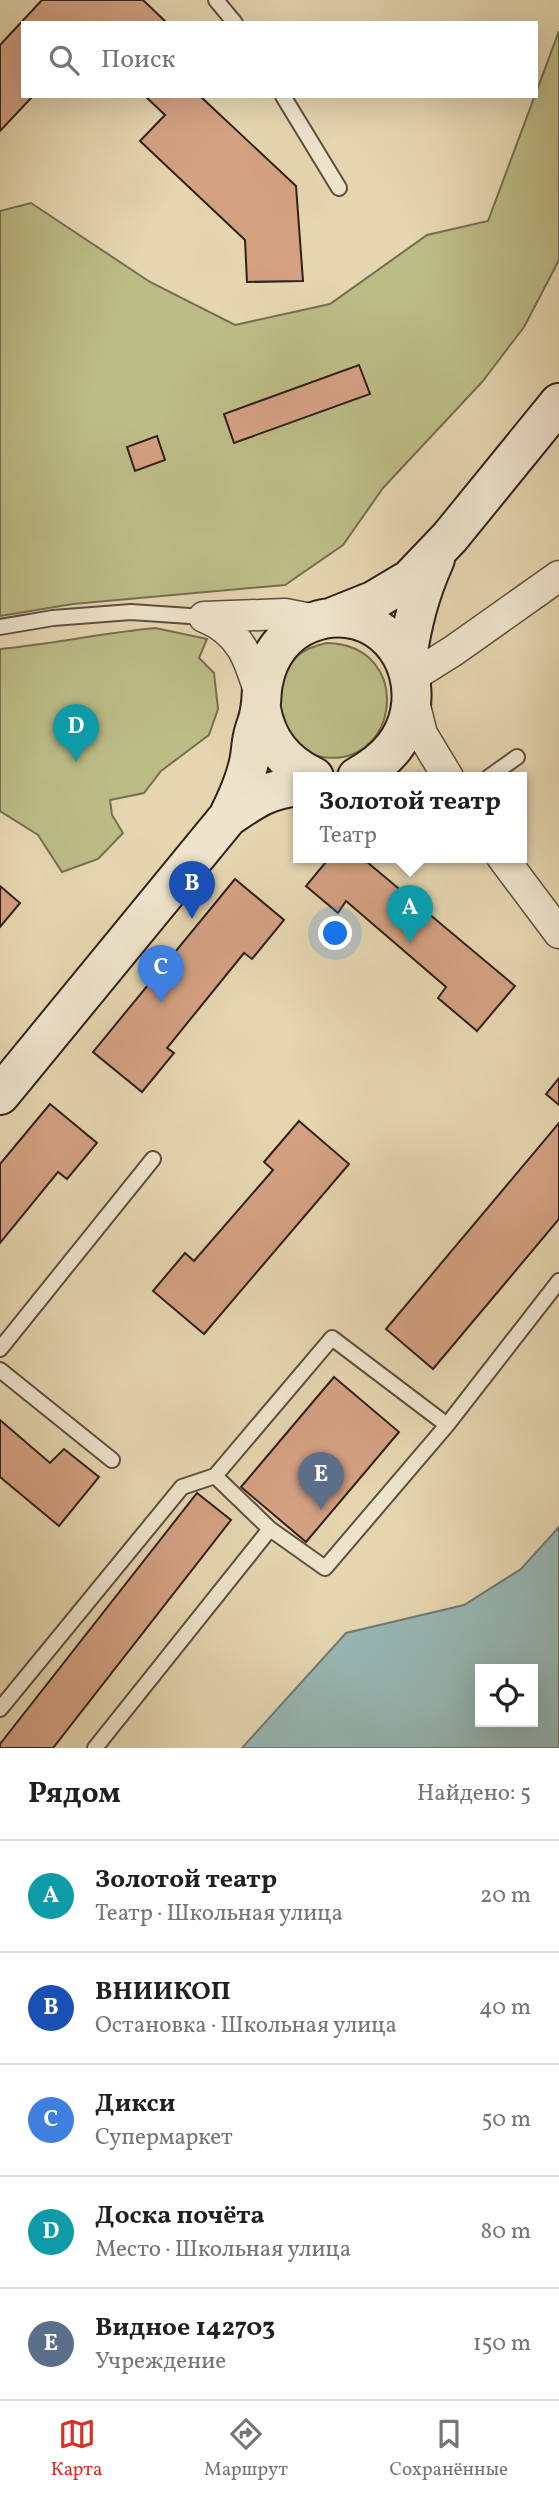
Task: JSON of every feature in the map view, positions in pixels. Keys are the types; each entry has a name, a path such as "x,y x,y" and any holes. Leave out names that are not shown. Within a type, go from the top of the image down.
{"main road":[{"path":"364,772 382,760 396,745 411,710 411,625 423,585 435,558 559,403"},
{"path":"0,1096 228,817 244,779 261,704 265,671 279,646 303,625 325,619 388,593 410,579 450,537"},
{"path":"325,619 349,618 380,630 399,650 409,678"},
{"path":"261,704 264,724 276,750 306,772"},
{"path":"228,817 274,789 293,787"}],"street":[{"path":"444,772 422,734 409,678 559,576"},
{"path":"204,617 285,614 325,619"},
{"path":"204,617 220,624 240,644 251,667 261,704"},
{"path":"506,863 559,933"}],"lane":[{"path":"216,0 233,21"},
{"path":"284,98 339,188"},
{"path":"0,627 53,618 131,612 204,617"},
{"path":"496,772 517,757"},
{"path":"0,1349 153,1160"},
{"path":"215,1476 270,1529 325,1568 447,1425 559,1281"},
{"path":"0,1709 182,1487 215,1476 332,1338 447,1425"},
{"path":"0,1370 112,1460"},
{"path":"95,1748 270,1529"}],"green space":[{"path":"559,31 559,260 524,327 482,382 383,488 343,545 285,585 73,604 0,616 0,211 31,203 150,282 235,325 330,304 427,235 488,221 534,98 538,98 538,87"},
{"path":"155,628 207,639 199,658 214,673 218,709 209,735 161,771 144,793 110,800 112,815 123,833 98,859 62,872 38,835 0,811 0,649"},
{"path":"327,643 355,649 374,663 385,683 387,705 381,727 368,745 348,756 322,757 298,748 290,738 273,699 292,662 305,650"}],"water":[{"path":"559,1527 559,1748 242,1748 346,1633 464,1605 521,1569"}],"building":[{"path":"42,0 143,0 165,21 22,21"},
{"path":"21,22 21,98 31,98 0,131 0,45"},
{"path":"147,98 202,98 296,186 303,281 247,282 245,240 140,141 165,115"},
{"path":"359,365 370,394 234,443 224,414"},
{"path":"157,436 165,460 135,471 127,447"},
{"path":"325,863 368,863 515,986 477,1031 438,998 446,987 346,901 338,913 306,886"},
{"path":"235,879 284,920 252,959 244,953 167,1048 174,1053 142,1092 93,1052"},
{"path":"0,886 20,903 0,927"},
{"path":"559,1078 559,1105 546,1094"},
{"path":"50,1104 97,1143 67,1179 58,1172 0,1243 0,1164"},
{"path":"299,1121 349,1164 204,1334 153,1291 185,1253 194,1261 273,1170 264,1162"},
{"path":"559,1123 559,1219 433,1369 386,1329"},
{"path":"334,1377 399,1432 306,1542 241,1487"},
{"path":"0,1420 50,1463 64,1449 99,1477 59,1526 0,1477"},
{"path":"197,1493 231,1520 53,1748 0,1748 0,1744"}],"place":[{"name":"Доска почёта","path":"76,762"},
{"name":"ВНИИКОП","path":"192,919"},
{"name":"Золотой театр","path":"410,943"},
{"name":"Дикси","path":"161,1003"},
{"name":"Видное 142703","path":"321,1510"}]}
